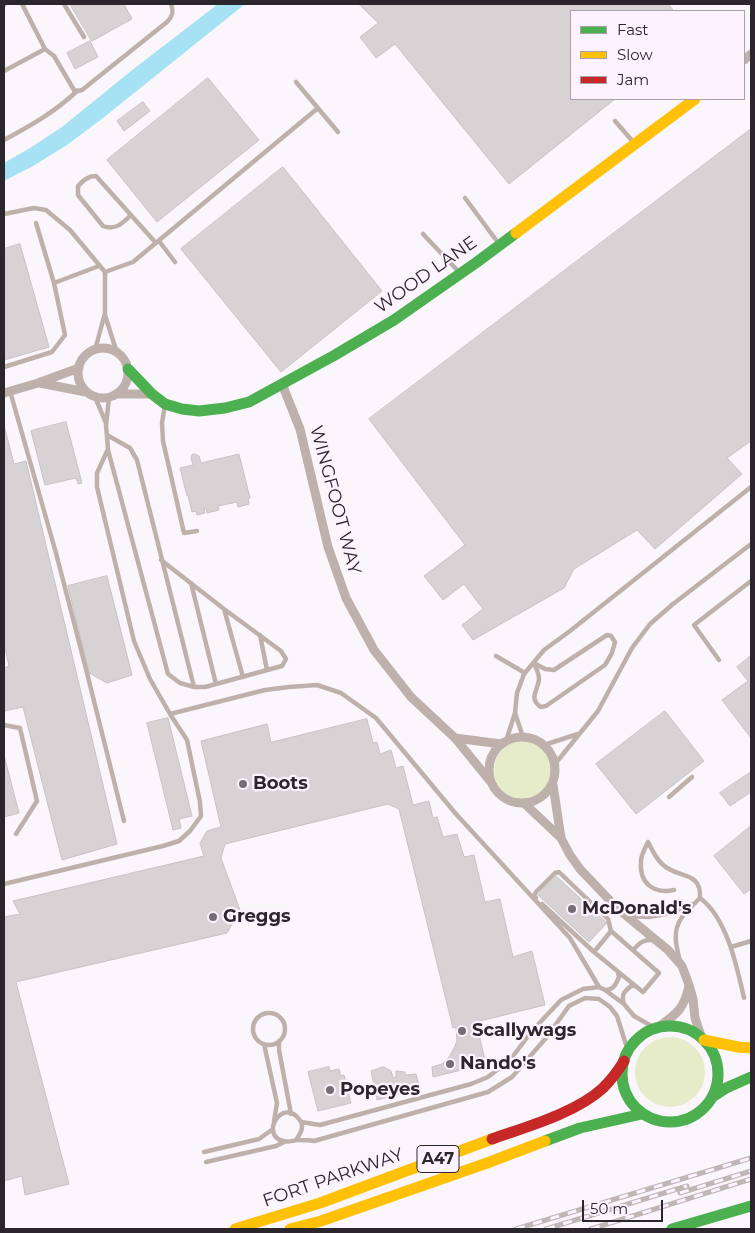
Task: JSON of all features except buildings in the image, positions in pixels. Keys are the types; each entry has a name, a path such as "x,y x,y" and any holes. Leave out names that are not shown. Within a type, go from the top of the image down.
{"main road":[{"name":"WOOD LANE","path":"128,369 152,394 165,404 182,409 199,411 225,408 249,402 336,355 394,320 500,245 694,100"},
{"path":"657,1027 676,1026 692,1030 703,1038 713,1051 718,1070 717,1086 712,1098"},
{"name":"FORT PARKWAY","path":"235,1229 320,1203 582,1104 596,1096 615,1077 626,1056 644,1034 657,1027"},
{"path":"703,1038 738,1048 751,1048"},
{"path":"626,1056 623,1079 628,1096 642,1114 664,1122 679,1121 700,1112 712,1098 726,1088 751,1076"},
{"name":"FORT PARKWAY","path":"290,1229 321,1221 399,1194 580,1128 642,1114"},
{"path":"672,1229 751,1206"}],"street":[{"path":"86,392 78,377 82,360 95,350 110,349 122,357 128,369 126,384 122,390 113,396"},
{"path":"7,392 79,368"},
{"path":"38,383 86,392 102,398 152,394"},
{"name":"WINGFOOT WAY","path":"282,384 300,429 328,547 346,598 374,650 411,697 455,738 490,781"},
{"path":"455,738 503,743"},
{"path":"514,738 534,739 544,744 551,753 556,775 552,785 541,798 525,804 514,803 496,791 490,781 490,761 494,752 503,743 514,738"},
{"path":"552,785 561,838 570,855 580,869 617,908 668,950 682,966 693,1000 696,1025 703,1038"},
{"path":"525,804 561,838"},
{"path":"657,1027 676,1014 685,998 689,984"}],"lane":[{"path":"22,4 45,49 54,56 74,90 77,91"},
{"path":"64,4 84,37"},
{"path":"4,140 42,119 66,102 77,91 82,90 167,22 173,12 171,4"},
{"path":"4,71 45,49"},
{"path":"296,82 338,132"},
{"path":"105,272 133,262 318,108"},
{"path":"615,121 636,145"},
{"path":"132,215 115,228 109,229 103,226 78,195 78,186 85,179 96,176 157,242 175,262"},
{"path":"465,198 500,245"},
{"path":"4,214 34,208 46,210 70,230 105,272 105,313 95,350"},
{"path":"4,367 52,352 65,335 54,283 36,222"},
{"path":"423,234 460,274"},
{"path":"54,283 100,266"},
{"path":"105,313 117,353"},
{"path":"7,392 58,562 124,821"},
{"path":"106,425 113,396"},
{"path":"96,397 106,425 108,450 168,674 180,683 194,687 205,687 282,666 286,659 281,651 161,560"},
{"path":"165,404 162,423 163,441 184,533 197,531"},
{"path":"107,435 130,448 137,460 194,687"},
{"path":"4,884 179,841 190,831 201,816 200,802 187,740 150,679 134,641 97,487 98,474 108,450"},
{"path":"503,743 515,713 517,693 525,673 544,650 751,487"},
{"path":"555,764 598,710 632,648 650,624 672,604 751,544"},
{"path":"719,660 694,625 751,581"},
{"path":"190,582 216,684"},
{"path":"224,609 243,676"},
{"path":"260,635 267,670"},
{"path":"607,635 612,636 615,642 612,653 605,665 544,707 536,704 534,699 539,678 534,663 554,670 607,635"},
{"path":"496,656 525,673"},
{"path":"170,714 273,689 317,685 341,693 376,718 456,814 570,938 599,988"},
{"path":"515,713 523,737"},
{"path":"4,725 20,728 36,801 16,834"},
{"path":"544,744 580,733"},
{"path":"669,797 692,777"},
{"path":"674,890 665,892 655,890 646,883 642,876 640,860 648,842 652,851 668,869 691,877 697,882 700,889 700,898 681,918 676,933 677,948 682,966"},
{"path":"559,872 608,919 611,931 659,973 643,992 594,952 534,896 555,873 559,872"},
{"path":"700,898 714,912 730,942 744,998"},
{"path":"628,916 649,917 666,914 694,904"},
{"path":"594,952 611,931"},
{"path":"633,950 640,942 656,940"},
{"path":"731,947 751,941"},
{"path":"605,990 614,988 620,977 617,970"},
{"path":"624,1004 623,994 631,986 635,986"},
{"path":"301,1122 320,1125 471,1084 488,1077 510,1060 532,1031 561,1000 583,989 599,988 605,990 624,1004 634,1016 657,1027"},
{"path":"206,1162 276,1146 284,1142 296,1140 314,1141 488,1092 512,1077 546,1038 568,1006 585,998 599,1000 610,1006 617,1016 626,1056"},
{"path":"274,1014 284,1024 284,1033 279,1041 274,1044 264,1044 256,1038 253,1027 260,1016 274,1014"},
{"path":"279,1041 291,1114"},
{"path":"264,1044 277,1103 273,1127 276,1136 284,1142"},
{"path":"204,1152 259,1139 273,1127 281,1114 291,1114 298,1117 301,1122 302,1131 296,1140"}],"green space":[{"path":"523,741 534,743 547,754 552,770 550,781 539,794 523,799 512,797 499,786 494,770 496,759 507,746"},
{"path":"670,1037 683,1040 695,1047 702,1059 705,1072 702,1085 695,1097 683,1104 670,1107 657,1104 645,1097 638,1085 635,1072 638,1059 645,1047 657,1040"}],"water":[{"path":"218,4 245,4 67,145 4,181 4,163 62,127"}],"railway":[{"path":"516,1229 751,1158"},
{"path":"680,1193 751,1171"},
{"path":"591,1229 751,1179"},
{"path":"546,1229 687,1186"}],"traffic: fast":[{"path":"128,369 152,394 165,404 182,409 199,411 225,408 249,402 394,320 516,233"},
{"path":"670,1026 688,1030 704,1040 714,1056 718,1074 714,1092 704,1108 688,1118 670,1122 652,1118 636,1108 626,1092 622,1074 626,1056 636,1040 652,1030 670,1026"},
{"path":"712,1097 726,1088 751,1077"},
{"path":"545,1141 580,1128 642,1114"},
{"path":"672,1229 751,1206"}],"traffic: slow":[{"path":"516,233 694,100"},
{"path":"704,1040 751,1048"},
{"path":"235,1229 320,1203 492,1139"},
{"path":"290,1229 321,1221 545,1141"}],"traffic: jam":[{"path":"492,1139 535,1124 579,1105 603,1088 624,1061"}],"place":[{"name":"Boots","path":"243,784"},
{"name":"McDonald's","path":"572,909"},
{"name":"Greggs","path":"213,917"},
{"name":"Scallywags","path":"462,1031"},
{"name":"Nando's","path":"450,1064"},
{"name":"Popeyes","path":"330,1090"}]}
